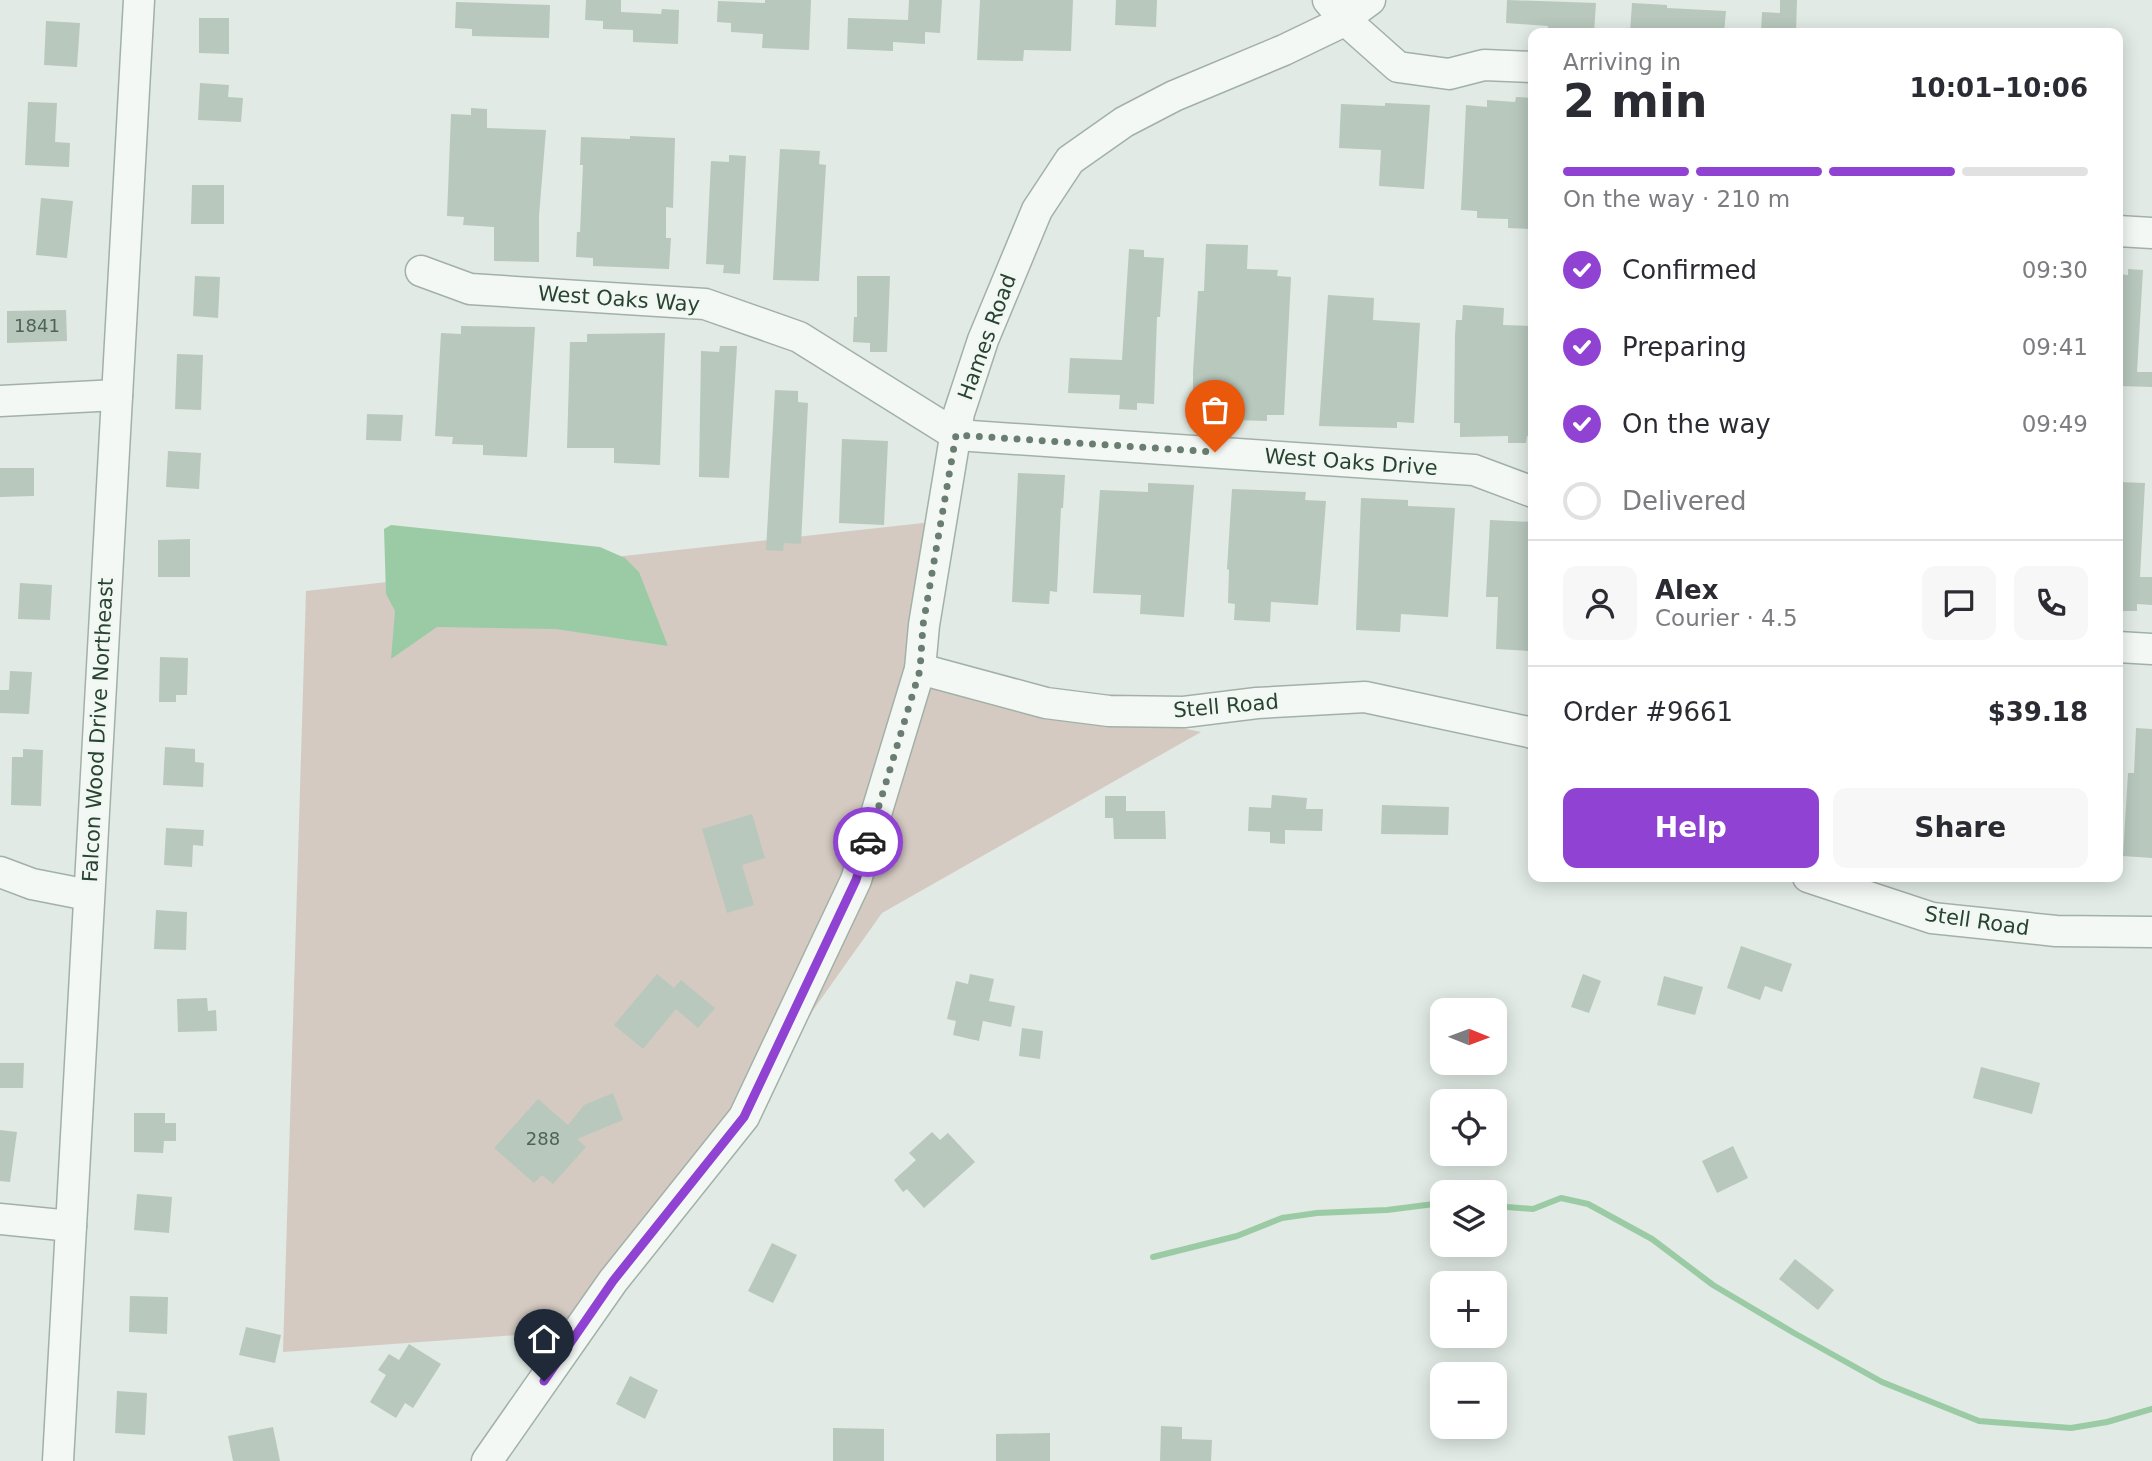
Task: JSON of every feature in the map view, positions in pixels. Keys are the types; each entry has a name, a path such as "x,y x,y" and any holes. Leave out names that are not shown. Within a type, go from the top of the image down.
{"street":[{"name":"Falcon Wood Drive Northeast","path":"58,1461 139,0"},
{"name":"Hames Road","path":"487,1461 613,1281 744,1117 856,880 920,670 923,625 959,413 978,354 1037,210 1070,160 1124,122 1174,96 1284,50 1336,10 1370,0"},
{"path":"1336,10 1398,67 1450,74 1484,65 1528,67"},
{"path":"2123,231 2152,233"},
{"name":"West Oaks Way","path":"421,271 470,289 705,304 799,337 956,435"},
{"path":"0,401 117,396"},
{"name":"West Oaks Drive","path":"956,435 1474,470 1528,490"},
{"path":"2123,647 2152,649"},
{"name":"Stell Road","path":"920,670 1046,703 1109,711 1184,712 1257,703 1365,697 1528,732"},
{"path":"0,872 32,884 88,895"},
{"name":"Stell Road","path":"1823,882 1932,918 2056,931 2152,932"},
{"path":"0,1219 71,1226"}],"shaded area":[{"path":"950,520 924,674 1201,732 882,913 586,1330 283,1352 306,591"},
{"path":"391,525 600,547 625,558 639,572 668,646 556,629 437,627 391,659 395,611 386,594 384,529"}],"building":[{"path":"586,0 621,0 621,12 661,14 662,9 679,10 678,44 633,42 633,30 603,29 603,21 585,20"},
{"path":"765,0 811,0 809,50 762,48 763,34 731,32 731,23 717,22 718,1 765,3"},
{"path":"909,0 942,0 940,33 925,32 925,44 893,42 893,51 847,49 848,18 908,20"},
{"path":"980,0 1073,0 1071,51 1024,50 1023,61 977,60"},
{"path":"1116,0 1157,0 1156,27 1115,25"},
{"path":"1507,0 1596,3 1594,28 1548,28 1506,23"},
{"path":"1780,0 1797,0 1796,28 1761,28 1762,12 1780,13"},
{"path":"456,2 550,5 549,38 472,36 472,29 455,28"},
{"path":"1632,3 1726,11 1724,28 1630,28"},
{"path":"199,18 229,18 229,54 199,53"},
{"path":"46,21 80,23 77,67 44,65"},
{"path":"200,83 229,85 228,97 243,98 241,122 198,120"},
{"path":"1516,97 1528,98 1528,229 1508,228 1508,219 1477,218 1477,211 1461,210 1466,105 1487,107 1487,100 1515,102"},
{"path":"28,102 57,103 55,142 70,143 69,167 25,165"},
{"path":"1385,103 1430,105 1424,189 1379,186 1381,150 1339,148 1341,104 1385,106"},
{"path":"471,108 487,109 487,128 546,130 539,216 539,262 494,261 494,227 463,225 464,217 447,216 451,114 471,115"},
{"path":"630,136 675,138 673,208 666,207 666,238 671,238 669,269 593,266 593,258 576,257 583,165 580,165 581,137 630,139"},
{"path":"780,149 820,151 819,164 826,165 819,281 773,280"},
{"path":"729,155 746,156 740,274 723,273 724,265 706,264 711,161 729,162"},
{"path":"192,185 224,185 224,224 191,224"},
{"path":"41,198 73,201 67,258 36,255"},
{"path":"1206,244 1248,245 1247,269 1278,270 1277,276 1291,277 1284,415 1267,415 1267,421 1199,419 1200,402 1193,401 1193,372 1198,291 1204,291"},
{"path":"1129,249 1144,250 1144,257 1164,258 1160,317 1157,317 1154,404 1137,403 1137,410 1119,409 1120,395 1068,393 1070,358 1122,360"},
{"path":"2128,269 2143,270 2137,372 2152,372 2152,387 2123,386 2123,274 2128,275"},
{"path":"195,276 220,277 218,318 193,316"},
{"path":"857,276 890,276 887,352 870,352 870,343 853,342 854,317 857,317"},
{"path":"1328,295 1374,298 1373,320 1420,323 1414,423 1397,422 1397,428 1319,426"},
{"path":"1463,305 1504,308 1503,325 1528,326 1526,443 1508,443 1508,436 1460,437 1460,423 1454,423 1455,335 1456,320 1462,320"},
{"path":"66,310 67,341 7,343 7,311"},
{"path":"461,326 535,327 527,457 483,455 483,445 452,444 453,437 435,436 441,333 461,334"},
{"path":"665,333 660,465 614,463 614,448 567,448 570,342 587,342 587,334"},
{"path":"720,346 737,346 729,478 699,477 701,351 719,352"},
{"path":"177,354 203,355 201,410 175,409"},
{"path":"775,390 798,391 798,402 808,403 801,544 784,543 783,551 766,550"},
{"path":"367,414 403,415 401,441 366,440"},
{"path":"842,439 888,441 884,525 839,523"},
{"path":"168,451 201,453 199,489 166,487"},
{"path":"0,468 34,468 34,496 0,497"},
{"path":"1018,473 1065,475 1057,592 1050,591 1049,604 1012,602"},
{"path":"2123,482 2145,483 2140,577 2152,577 2152,605 2137,604 2137,611 2123,611"},
{"path":"1148,483 1194,485 1184,617 1140,614 1141,595 1093,593 1100,490 1148,492"},
{"path":"1232,489 1306,492 1305,500 1326,501 1318,605 1271,602 1270,622 1234,620 1235,604 1228,603 1227,569"},
{"path":"1361,498 1408,500 1408,506 1455,508 1448,617 1401,614 1400,632 1356,630"},
{"path":"1490,520 1528,522 1528,651 1496,649 1498,597 1486,597"},
{"path":"190,539 190,577 158,577 158,540"},
{"path":"20,583 52,585 50,620 18,619"},
{"path":"160,657 188,658 187,695 176,695 176,702 159,702"},
{"path":"10,671 32,672 29,714 0,713 0,690 9,690"},
{"path":"2136,728 2152,729 2152,858 2123,856 2128,773 2134,773"},
{"path":"165,747 195,749 195,762 204,763 203,787 163,785"},
{"path":"23,749 43,750 41,806 11,805 12,757 23,757"},
{"path":"1272,795 1307,798 1306,809 1323,809 1322,831 1285,830 1285,844 1270,843 1270,832 1248,831 1249,807 1271,808"},
{"path":"1105,796 1126,796 1126,811 1165,811 1166,839 1114,839 1113,818 1105,818"},
{"path":"1382,805 1449,807 1448,835 1381,834"},
{"path":"752,814 765,858 742,865 754,905 727,913 702,829"},
{"path":"166,828 204,830 203,846 193,845 192,867 164,865"},
{"path":"156,910 187,912 186,950 154,949"},
{"path":"1741,946 1792,964 1782,992 1765,986 1760,1000 1727,988"},
{"path":"657,974 674,988 681,980 715,1008 698,1028 676,1009 643,1049 614,1025"},
{"path":"970,974 994,979 989,1001 1015,1006 1011,1027 983,1021 979,1041 953,1035 956,1021 947,1019 956,981 968,984"},
{"path":"1583,974 1601,981 1589,1013 1571,1007"},
{"path":"1664,976 1703,987 1695,1015 1657,1005"},
{"path":"207,998 208,1011 216,1010 217,1031 178,1032 177,999"},
{"path":"1022,1028 1043,1031 1040,1059 1019,1056"},
{"path":"0,1063 24,1063 23,1088 0,1088"},
{"path":"1981,1067 2040,1083 2032,1114 1973,1098"},
{"path":"613,1093 623,1120 577,1139 586,1147 553,1184 542,1175 534,1183 494,1148 538,1099 568,1125 584,1105"},
{"path":"134,1113 165,1113 165,1123 176,1123 176,1141 164,1141 163,1153 134,1152"},
{"path":"0,1130 17,1132 10,1182 0,1181"},
{"path":"932,1132 940,1140 948,1133 975,1162 924,1208 907,1189 903,1192 894,1180 916,1160 909,1153"},
{"path":"1733,1146 1748,1178 1717,1193 1702,1161"},
{"path":"137,1194 172,1197 169,1233 134,1230"},
{"path":"772,1243 797,1255 773,1303 748,1291"},
{"path":"1795,1259 1834,1290 1818,1310 1779,1279"},
{"path":"130,1296 168,1297 167,1334 129,1332"},
{"path":"246,1327 281,1335 275,1363 239,1355"},
{"path":"409,1344 441,1364 413,1408 405,1403 396,1418 370,1402 386,1375 378,1370 389,1354 399,1360"},
{"path":"630,1376 658,1390 645,1419 616,1404"},
{"path":"117,1391 147,1393 145,1435 115,1433"},
{"path":"1161,1426 1182,1427 1182,1439 1212,1440 1211,1461 1160,1461"},
{"path":"273,1427 280,1461 233,1461 228,1436"},
{"path":"833,1428 884,1429 884,1461 833,1461"},
{"path":"1050,1433 1050,1461 996,1461 996,1434"}],"waterway":[{"path":"1507,1207 1533,1209 1561,1198 1588,1204 1652,1239 1713,1285 1882,1382 1979,1421 2071,1428 2107,1422 2152,1409"},
{"path":"1153,1257 1237,1236 1282,1218 1430,1205"}],"way so far":[{"path":"868,842 920,670 923,625 956,435 1215,452"}],"route":[{"path":"544,1381 613,1281 744,1117 856,880 868,842"}]}
